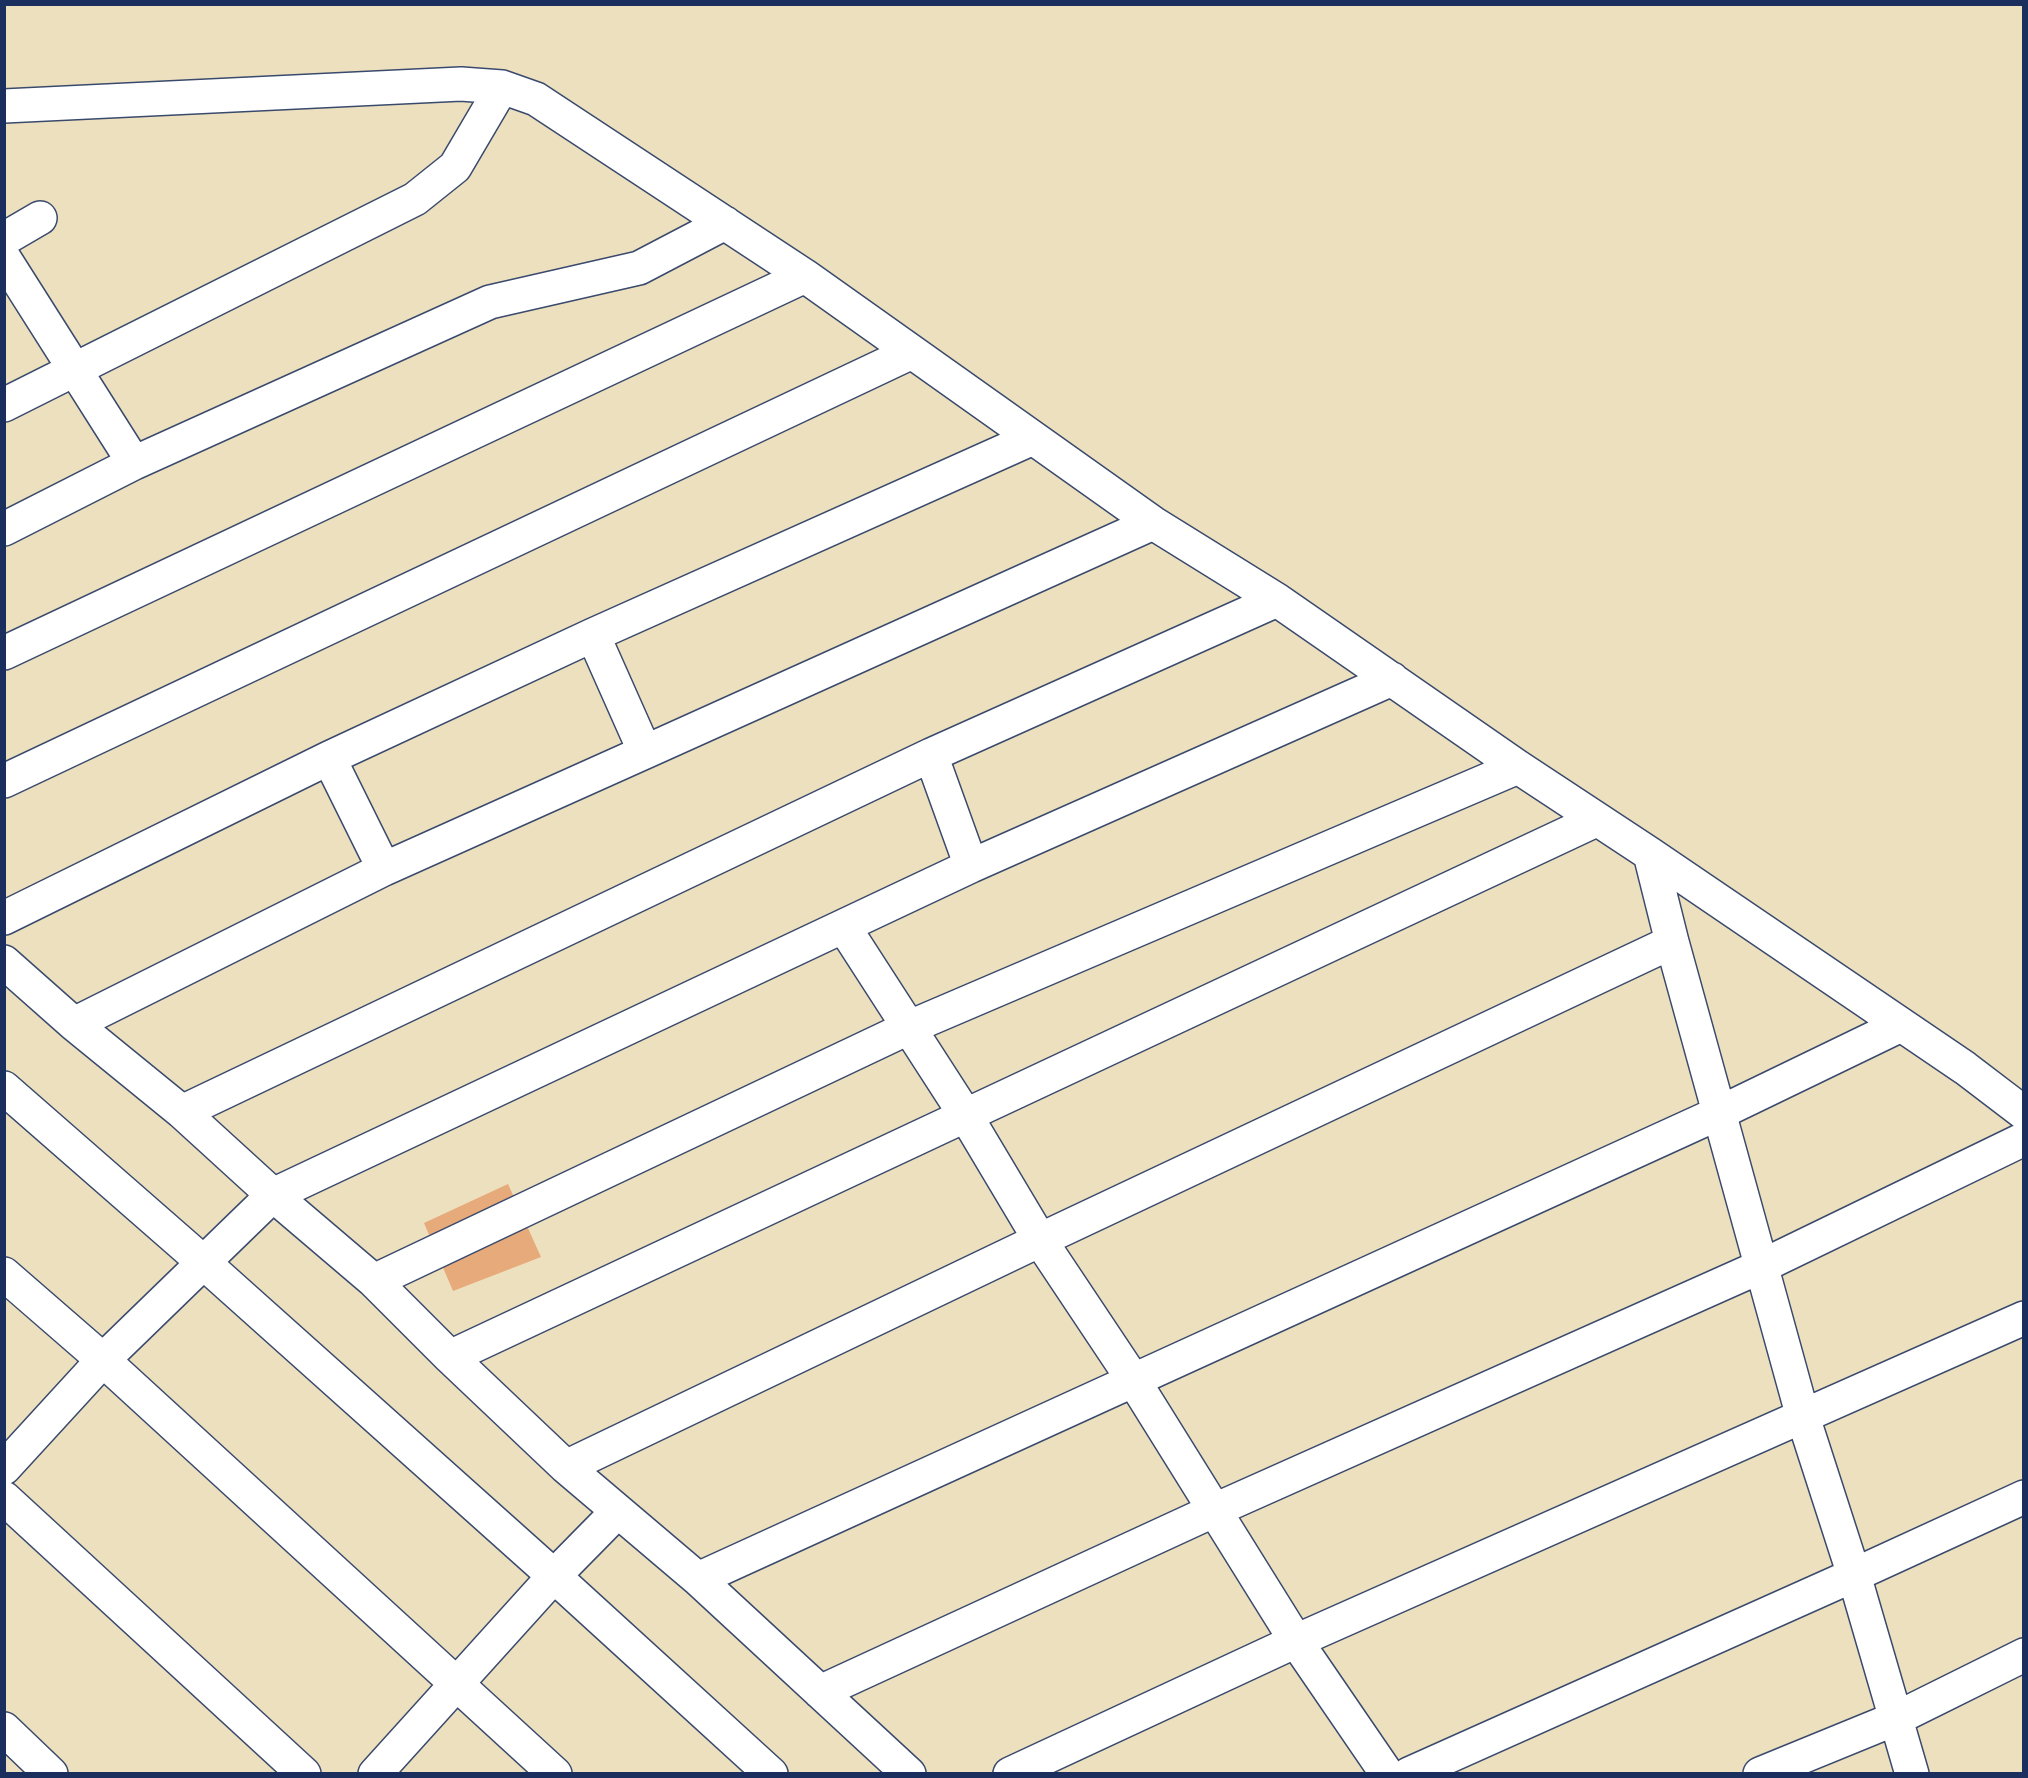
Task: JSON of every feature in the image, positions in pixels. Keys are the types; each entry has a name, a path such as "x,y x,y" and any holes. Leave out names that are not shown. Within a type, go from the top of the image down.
{"street":[{"path":"4,106 461,84 502,87 536,99 805,276 1153,523 1277,600 1518,767 1965,1068 2024,1113"},
{"path":"4,405 415,199 455,167 502,87"},
{"path":"4,239 40,218"},
{"path":"4,529 134,463 490,302 639,268 725,223"},
{"path":"4,258 134,463"},
{"path":"4,653 805,276"},
{"path":"4,781 912,352"},
{"path":"4,918 329,758 593,635 1033,438"},
{"path":"74,1024 384,868 1153,523"},
{"path":"182,1112 931,755 1277,600"},
{"path":"593,635 645,752"},
{"path":"4,1468 103,1360 273,1195 971,866 1392,679"},
{"path":"931,755 971,866"},
{"path":"329,758 384,868"},
{"path":"374,1281 910,1027 1518,767"},
{"path":"450,1357 1596,819"},
{"path":"1650,854 1672,942 1803,1416 1854,1575 1912,1773"},
{"path":"844,927 910,1027 1040,1240 1134,1381 1296,1641 1387,1773"},
{"path":"566,1467 1040,1240 1672,942"},
{"path":"4,962 74,1024 182,1112 273,1195 374,1281 566,1467 698,1579 909,1773"},
{"path":"698,1579 1719,1113 1901,1025"},
{"path":"4,1088 203,1262 771,1773"},
{"path":"820,1692 1215,1510 1762,1266 2024,1139"},
{"path":"4,1274 103,1360 555,1773"},
{"path":"1010,1773 1296,1641 2024,1318"},
{"path":"1408,1773 2024,1497"},
{"path":"4,1498 304,1773"},
{"path":"375,1773 554,1576 617,1512"},
{"path":"1760,1773 1897,1718 2024,1655"},
{"path":"4,1729 51,1773"}],"building":[{"path":"508,1184 541,1257 453,1291 424,1223"}]}
